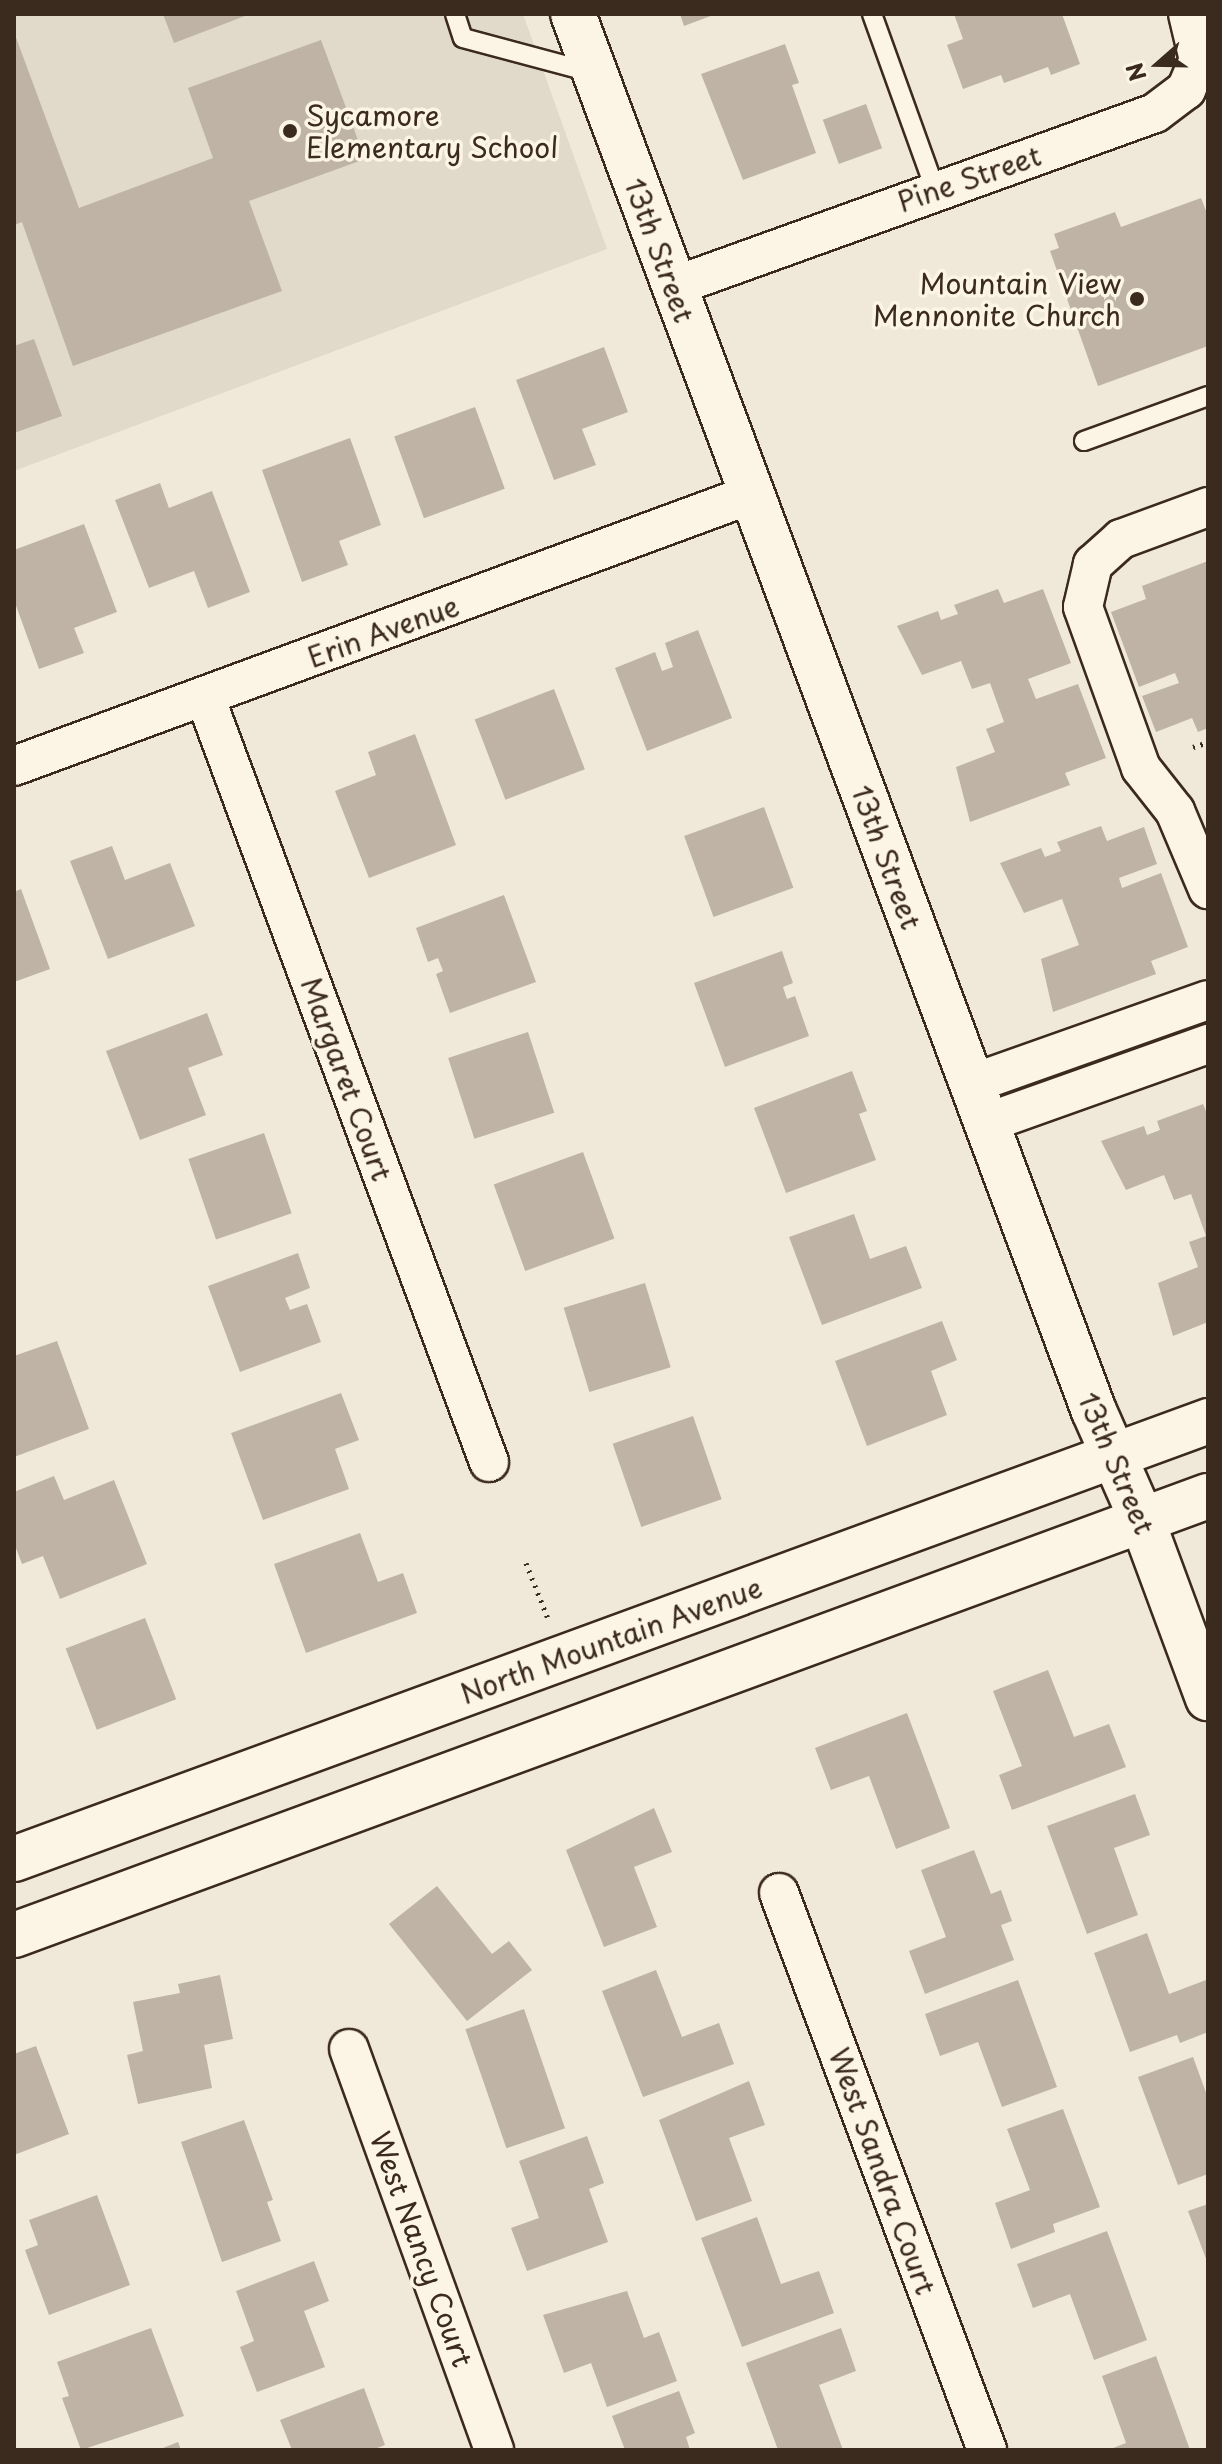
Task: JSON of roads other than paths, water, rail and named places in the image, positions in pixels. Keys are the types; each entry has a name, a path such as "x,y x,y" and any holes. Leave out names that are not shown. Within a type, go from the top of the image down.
{"main road":[{"name":"13th Street","path":"573,14 672,287 979,1104 1142,1520 1208,1698"},
{"name":"North Mountain Avenue","path":"14,1859 1208,1421"},
{"path":"14,1935 1208,1496"}],"street":[{"name":"Pine Street","path":"672,287 935,189 1155,113 1186,90 1204,58 1188,14"},
{"name":"Erin Avenue","path":"14,766 752,494"},
{"path":"1208,507 1121,539 1093,564 1083,607 1141,768 1175,811 1208,889"},
{"name":"Margaret Court","path":"205,697 489,1462"},
{"path":"979,1104 1208,1000"},
{"path":"979,1104 1208,1044"},
{"name":"West Sandra Court","path":"779,1893 987,2450"},
{"name":"West Nancy Court","path":"349,2049 494,2450"}],"lane":[{"path":"455,14 463,38 595,73"},
{"path":"872,14 935,189"},
{"path":"1084,441 1208,396"}],"place":[{"name":"Sycamore Elementary School","path":"290,131"},
{"name":"Mountain View Mennonite Church","path":"1137,299"}]}
